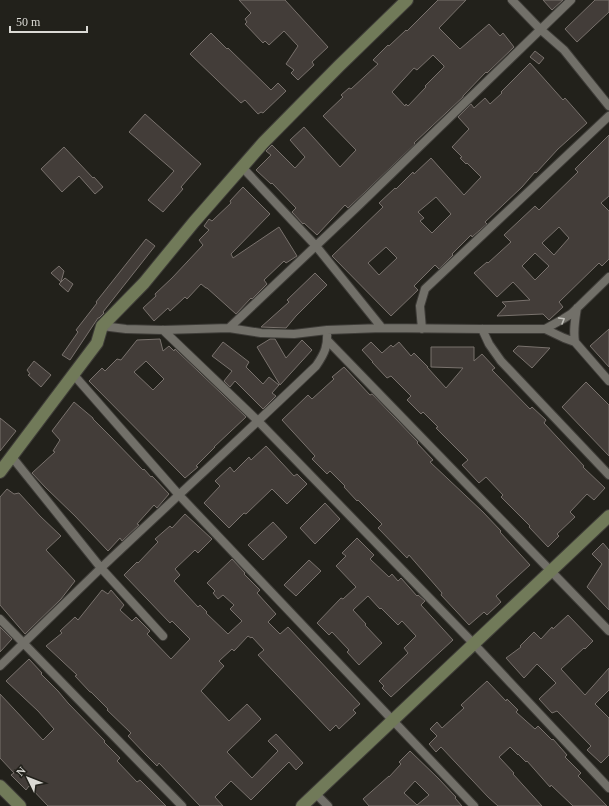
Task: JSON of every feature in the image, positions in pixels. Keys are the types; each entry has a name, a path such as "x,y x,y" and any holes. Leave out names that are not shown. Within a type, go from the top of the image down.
{"street":[{"path":"0,472 97,343 102,326 144,283 194,222 274,132 407,0"},
{"path":"512,0 540,29 564,50 609,106"},
{"path":"229,328 429,138 571,0"},
{"path":"422,329 420,306 425,289 609,116"},
{"path":"242,167 316,246 382,328"},
{"path":"102,326 126,329 163,330 229,328 262,333 294,334 327,330 382,328 545,328 563,319 577,308 609,277"},
{"path":"577,308 573,334 575,342 609,381"},
{"path":"545,328 575,342"},
{"path":"482,329 489,344 501,361 609,475"},
{"path":"163,330 258,421 474,644 609,788"},
{"path":"0,666 101,568 316,366 323,356 328,341 327,330"},
{"path":"328,341 609,631"},
{"path":"73,374 179,495 474,806"},
{"path":"12,457 101,568 163,636"},
{"path":"302,806 609,516"},
{"path":"0,619 182,806"},
{"path":"0,786 20,806"},
{"path":"316,793 328,806"}],"building":[{"path":"239,0 285,0 328,47 312,62 314,65 298,80 291,73 294,70 286,64 298,46 284,31 269,45 265,41 263,43 245,24 247,22 245,19 251,13"},
{"path":"438,0 466,0 439,28 460,49 489,24 500,36 503,33 514,47 487,73 486,72 463,97 348,208 345,205 317,235 304,223 303,224 292,212 296,208 272,183 271,184 256,170 271,155 266,151 272,145 295,168 305,157 290,140 304,127 340,167 356,150 323,116 343,97 341,95 349,88 351,89 378,64 373,60 388,45 389,46 406,30 407,31","holes":["433,55 444,66 408,106 406,104 405,106 392,92 414,68 417,70"]},
{"path":"543,0 563,0 552,10"},
{"path":"595,0 609,0 609,12 577,42 565,29"},
{"path":"211,33 271,90 278,83 286,91 263,113 261,112 258,114 245,100 241,103 190,54"},
{"path":"535,51 544,58 539,64 530,57"},
{"path":"530,63 563,100 565,98 587,123 558,149 522,187 485,222 487,224 472,237 471,235 439,269 435,265 414,286 418,290 391,316 332,256 383,207 379,203 431,158 464,195 481,177 460,158 462,157 452,147 469,129 458,117 471,104 474,108 485,98 490,104 502,93 501,92","holes":["436,197 451,214 432,233 420,221 424,218 418,212","386,247 397,258 379,275 368,263"]},
{"path":"145,114 201,164 181,187 183,189 163,212 148,200 174,171 129,132"},
{"path":"609,135 609,196 601,203 609,211 609,259 602,266 599,263 559,302 563,307 549,320 543,314 497,316 506,306 502,302 530,300 513,282 497,297 474,273 487,262 488,263 511,242 504,235 535,206 539,210 578,172 575,169","holes":["559,227 569,238 554,255 542,243","535,253 549,266 535,280 522,266"]},
{"path":"64,147 103,187 95,194 79,176 62,192 41,169"},
{"path":"243,187 270,214 231,254 233,258 279,227 297,256 286,263 284,261 264,280 267,284 236,314 201,284 187,299 185,297 170,311 168,308 154,321 143,308 203,245 199,240 209,230 204,226 209,219 212,221 231,203 230,201"},
{"path":"146,239 155,246 103,312 104,313 98,318 70,360 62,355 78,332 76,330 97,303 96,302"},
{"path":"59,266 64,271 61,282 51,273"},
{"path":"315,273 327,285 286,328 261,327 289,302 287,300"},
{"path":"65,278 73,284 68,292 59,284"},
{"path":"609,329 609,367 590,346"},
{"path":"160,339 163,351 169,346 174,351 175,349 246,417 214,447 196,466 198,467 185,478 89,381 102,368 105,371 117,359 121,360 137,340","holes":["146,361 164,379 153,390 134,372"]},
{"path":"270,339 275,339 286,358 302,340 312,350 280,385 257,347"},
{"path":"223,342 249,362 246,367 263,384 269,377 279,385 272,393 276,396 263,409 235,381 230,387 224,381 232,371 212,356"},
{"path":"371,342 382,353 391,345 393,347 399,342 411,356 414,353 446,388 463,368 431,367 431,347 474,347 474,361 482,354 495,368 492,370 530,409 532,407 546,420 544,423 584,466 583,467 605,488 594,500 587,494 570,512 575,517 557,534 559,536 548,547 529,527 530,526 501,497 503,495 486,477 479,483 462,465 468,460 436,428 438,427 423,412 421,414 407,400 411,396 391,376 387,378 372,362 362,350"},
{"path":"518,346 550,348 532,368 513,351"},
{"path":"34,361 51,375 41,387 28,375 30,374 27,370"},
{"path":"344,367 418,442 417,443 433,460 430,462 483,512 530,565 496,596 501,602 487,615 484,612 469,625 441,595 442,593 409,555 407,558 378,528 382,524 358,500 357,501 330,471 327,474 312,459 315,456 282,420 308,395 312,399 334,379 332,377"},
{"path":"586,382 609,405 609,456 562,407"},
{"path":"74,402 93,418 143,470 144,469 151,477 152,476 169,494 157,508 154,505 137,524 139,525 122,541 120,538 108,551 32,473 55,452 53,451 60,440 52,431"},
{"path":"0,418 16,431 0,451"},
{"path":"266,446 294,476 297,474 307,484 287,504 272,489 229,528 204,503 220,486 215,481 230,467 234,472 249,457 251,460"},
{"path":"7,489 14,494 19,493 61,536 46,550 75,581 61,599 25,634 0,605 0,497"},
{"path":"325,503 340,519 315,544 300,528"},
{"path":"185,514 212,539 198,553 195,550 175,569 180,575 174,581 198,607 200,605 207,612 206,613 228,634 242,621 230,609 234,605 223,595 218,599 213,593 215,591 207,583 232,559 260,590 257,593 276,614 268,622 280,634 288,627 360,704 353,710 356,713 339,729 336,725 330,731 258,655 264,650 252,637 251,638 248,636 234,651 232,649 219,661 224,666 201,691 229,721 247,704 261,719 227,752 252,778 278,751 268,741 276,734 303,763 296,770 289,762 251,800 231,781 215,797 223,806 200,806 159,763 157,766 146,755 128,736 131,733 75,676 77,675 46,646 62,633 60,631 75,617 78,620 102,590 108,594 111,590 124,605 120,610 132,621 136,617 150,631 147,634 171,659 190,639 172,621 170,623 124,575 158,542 155,539 170,526 172,528"},
{"path":"273,522 287,537 263,560 248,545"},
{"path":"357,538 374,555 370,559 389,577 392,574 398,581 401,578 417,596 418,595 425,601 421,605 453,640 391,697 382,688 384,686 379,681 408,653 404,648 416,636 402,621 398,625 368,596 353,610 382,643 359,665 347,652 349,650 332,632 329,635 317,623 341,598 343,599 356,587 336,566 346,556 342,553"},
{"path":"603,543 609,550 609,610 587,587 602,564 592,554"},
{"path":"309,560 321,571 296,596 284,585"},
{"path":"568,615 593,641 561,669 585,695 609,668 609,690 595,704 609,718 609,755 601,763 587,750 591,746 557,711 552,713 539,699 556,683 537,664 524,678 506,658 521,647 520,646 534,632 541,639 552,627 553,629"},
{"path":"0,627 12,639 0,652"},
{"path":"29,659 42,673 41,674 120,758 117,761 137,782 140,780 166,806 48,806 29,786 26,790 11,775 14,773 0,758 0,694 43,740 54,729 38,711 6,681"},
{"path":"487,681 506,701 507,699 518,710 516,712 535,729 538,726 552,740 553,739 567,755 565,757 581,773 578,776 607,806 573,806 551,785 550,787 527,761 526,762 510,747 499,757 542,806 498,806 441,747 436,752 429,744 437,736 430,729 437,722 442,728 464,708 461,705"},
{"path":"410,751 456,797 455,798 462,806 369,806 363,799 389,777 401,764 399,762","holes":["415,781 429,795 417,805 404,793"]}]}
